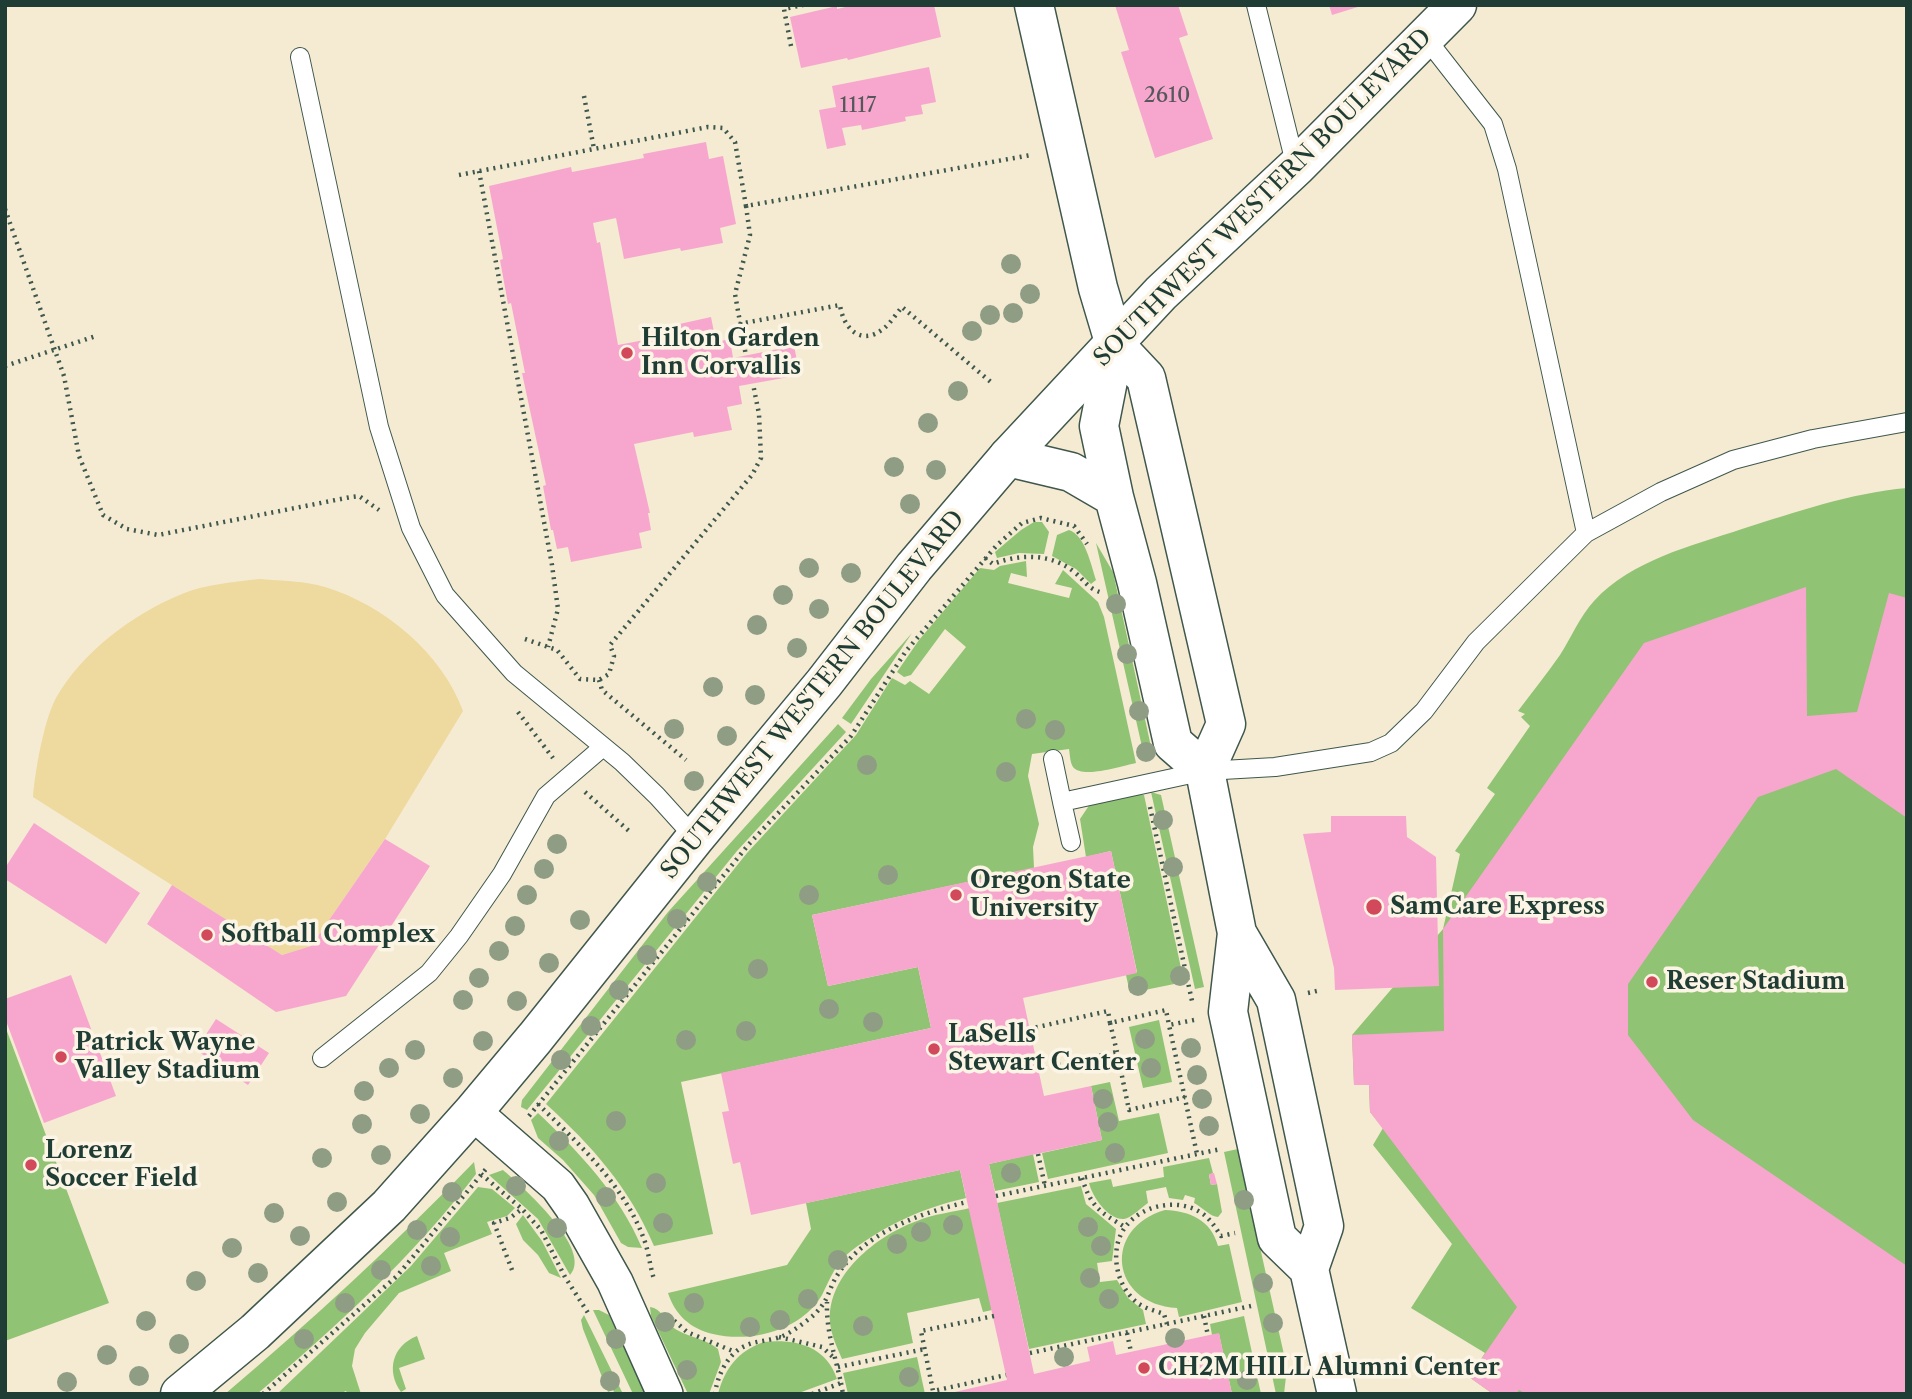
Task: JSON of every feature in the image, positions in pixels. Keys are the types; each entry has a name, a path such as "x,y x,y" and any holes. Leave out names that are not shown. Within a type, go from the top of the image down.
{"street":[{"path":"1034,5 1098,288 1115,345 1146,378 1226,724 1205,771 1237,933 1228,1012 1277,1238 1309,1269 1337,1394"},
{"name":"SOUTHWEST WESTERN BOULEVARD","path":"180,1394 324,1270 389,1206 473,1112 824,682 914,566 1008,457 1161,293 1296,167 1457,5"},
{"path":"1115,345 1099,426 1173,743 1205,771"},
{"path":"1008,457 1071,472 1114,497"},
{"path":"473,1112 558,1186 572,1206 615,1282 665,1394"}],"lane":[{"path":"1256,5 1296,167"},
{"path":"1425,37 1493,124 1507,169 1586,533"},
{"path":"300,57 379,427 411,528 445,595 514,673 657,796 695,838"},
{"path":"1062,803 1205,771 1275,767 1371,752 1391,743 1424,712 1476,642 1586,533 1661,492 1732,460 1813,439 1907,422"},
{"path":"322,1058 429,973 459,936 502,874 546,796 603,747"},
{"path":"1053,760 1071,842"}],"path":[{"path":"791,46 784,9 803,5"},
{"path":"584,96 593,149"},
{"path":"459,175 708,127 723,128 735,142 750,236 736,294 746,356"},
{"path":"746,206 1032,155"},
{"path":"479,171 552,565 558,609 548,647"},
{"path":"5,209 64,376 79,456 103,515 127,529 158,535 359,496 387,516"},
{"path":"739,324 839,305 842,319 853,333 870,335 883,329 902,307 992,383"},
{"path":"5,366 96,336"},
{"path":"525,639 557,650 580,679 599,680 609,674 614,656 610,645 752,475 761,458 759,414 752,384"},
{"path":"263,1394 397,1276 509,1144 538,1104 748,844 851,736 906,650 985,558 1023,523 1041,518 1074,526 1089,547"},
{"path":"985,558 993,564 1015,557 1030,556 1051,560 1072,570 1091,590 1104,594 1101,582"},
{"path":"599,680 602,690 686,760"},
{"path":"512,705 568,777 629,831"},
{"path":"1146,784 1193,1006"},
{"path":"1110,1023 1166,1010 1170,1025"},
{"path":"1029,1029 1108,1011 1129,1110 1185,1097"},
{"path":"1196,1019 1198,1032"},
{"path":"1038,1069 1117,1052"},
{"path":"538,1104 596,1164 616,1189 646,1243 656,1287"},
{"path":"996,1196 1223,1149 1220,1136"},
{"path":"1038,1153 1045,1186"},
{"path":"481,1174 522,1209 541,1230 594,1325"},
{"path":"1082,1178 1094,1207 1125,1227"},
{"path":"843,1394 826,1321 827,1301 836,1276 850,1258 881,1235 914,1218 967,1202"},
{"path":"1167,1324 1164,1314 1138,1303 1128,1294 1121,1280 1116,1264 1116,1249 1125,1227 1142,1212 1169,1204 1199,1211 1212,1221 1222,1236 1235,1233"},
{"path":"512,1270 494,1223 510,1219 522,1209"},
{"path":"715,1394 724,1366 735,1352 743,1346 779,1338 798,1327 827,1301"},
{"path":"1030,1353 1251,1306"},
{"path":"664,1309 687,1332 735,1352"},
{"path":"994,1316 921,1332 933,1391 1006,1375"},
{"path":"1204,1316 1208,1336"},
{"path":"1127,1333 1131,1352"},
{"path":"779,1338 821,1347 835,1358"},
{"path":"838,1367 925,1349"},
{"path":"812,1394 841,1383"}],"green space":[{"name":"Reser Stadium","path":"1907,488 1907,1394 1493,1394 1469,1377 1485,1353 1411,1308 1452,1244 1373,1145 1383,1128 1370,1112 1369,1085 1354,1085 1352,1035 1443,929 1460,854 1455,851 1495,794 1487,788 1530,726 1521,717 1525,714 1518,711 1560,655 1594,601 1626,575 1683,548 1823,504"},
{"path":"1034,522 1042,522 1049,532 1044,554 1019,553 997,558 995,552"},
{"path":"1069,530 1075,533 1087,551 1096,580 1091,584 1076,569 1052,556 1057,535"},
{"path":"1096,543 1113,572 1153,756 1145,760"},
{"path":"1026,561 1027,577 1011,573 1008,583 1069,598 1072,588 1055,584 1063,570 1098,602 1104,617 1136,763 1103,771 1085,772 1073,767 1069,749 1032,754 1028,776 1039,824 1033,847 1034,868 812,915 828,986 918,967 931,1028 681,1082 713,1234 654,1246 621,1186 594,1152 546,1104 747,853 856,735 892,678 905,685 910,681 929,694 966,647 945,629 911,675 904,677 897,672 919,640 980,568 994,570 1000,566"},
{"path":"912,633 851,724 842,718 871,679"},
{"path":"838,724 846,732 737,851 527,1110 521,1107 522,1100 668,912"},
{"path":"1151,792 1161,795 1204,987 1195,989"},
{"path":"1127,795 1144,795 1184,982 1130,993 1126,975 1137,972 1111,851 1086,857 1080,819 1090,804"},
{"path":"1159,1020 1172,1082 1143,1088 1129,1027"},
{"name":"Lorenz Soccer Field","path":"5,1026 109,1303 5,1341"},
{"path":"1110,1082 1119,1121 1159,1113 1168,1153 1048,1179 1042,1153 1102,1140 1091,1086"},
{"path":"538,1113 597,1175 622,1210 642,1248 628,1247 621,1243 594,1195 563,1160 538,1138 531,1120"},
{"path":"1238,1149 1287,1368 1284,1394 1276,1394 1224,1152"},
{"path":"1033,1154 1039,1182 995,1191 989,1164"},
{"path":"1209,1158 1213,1173 1209,1175 1211,1185 1217,1184 1222,1212 1218,1217 1194,1203 1195,1198 1185,1195 1183,1200 1169,1198 1166,1187 1146,1191 1148,1203 1130,1217 1118,1218 1102,1206 1089,1183 1111,1179 1113,1187 1164,1177 1163,1167"},
{"path":"474,1162 476,1174 452,1205 400,1262 344,1317 257,1394 225,1394 352,1281"},
{"path":"503,1170 539,1204 564,1235 572,1250 575,1264 570,1275 538,1219 489,1175"},
{"path":"960,1170 966,1198 906,1218 851,1251 837,1266 813,1307 788,1326 743,1337 713,1334 698,1329 685,1320 671,1301 668,1293 787,1265 811,1229 806,1203"},
{"path":"1081,1186 1086,1204 1116,1229 1112,1261 1097,1263 1100,1282 1117,1280 1128,1298 1143,1310 1146,1324 1029,1349 997,1203"},
{"path":"478,1187 492,1189 515,1208 507,1216 487,1222 492,1234 444,1253 451,1271 399,1293 365,1333 355,1349 352,1366 361,1394 348,1394 346,1391 339,1394 277,1394 411,1266"},
{"path":"970,1208 992,1310 983,1312 979,1298 907,1313 913,1343 842,1359 830,1322 831,1305 845,1273 871,1247 901,1228 930,1217"},
{"path":"1165,1210 1191,1215 1205,1223 1218,1246 1229,1244 1242,1302 1179,1317 1177,1308 1155,1303 1138,1294 1127,1280 1122,1264 1123,1248 1131,1232 1145,1219"},
{"path":"523,1215 542,1241 561,1278 549,1273 538,1255 523,1240 516,1224"},
{"path":"650,1307 660,1312 677,1330 718,1349 721,1362 709,1394 688,1394 651,1316"},
{"path":"593,1310 609,1315 646,1394 633,1394"},
{"path":"584,1315 623,1394 615,1394 613,1390 608,1392 583,1329 581,1320"},
{"path":"1244,1316 1261,1394 1232,1394 1219,1334 1212,1335 1210,1324"},
{"path":"417,1336 425,1359 399,1368 406,1389 401,1392 394,1376 394,1360 402,1346"},
{"path":"764,1342 798,1344 818,1352 832,1368 837,1379 796,1394 718,1394 724,1376 734,1362 747,1350"},
{"path":"917,1357 925,1394 848,1394 843,1373"}],"sand":[{"path":"260,579 325,587 347,595 389,619 426,651 441,670 463,711 385,839 311,946 282,955 33,797 41,746 56,698 94,650 145,612 182,594 230,582"}],"building":[{"path":"854,5 934,5 941,37 848,60 847,58 801,68 790,17 837,6 837,9"},
{"path":"1115,5 1178,5 1188,35 1179,38 1213,139 1155,158 1121,52 1129,50"},
{"path":"1329,5 1361,5 1361,6 1332,15"},
{"path":"929,67 936,102 921,105 923,114 905,117 906,121 862,130 861,125 842,128 846,145 827,149 819,110 836,107 832,86"},
{"name":"Hilton Garden Inn Corvallis","path":"706,142 709,159 723,156 736,224 720,228 723,243 624,259 616,218 593,223 597,243 600,242 618,345 676,334 675,325 711,317 716,342 730,339 733,358 794,346 800,375 739,386 742,404 727,407 732,430 694,437 693,432 634,444 650,513 651,530 639,533 642,548 571,562 568,547 557,549 551,530 543,486 546,485 522,373 525,373 511,303 508,304 500,260 503,259 489,186 571,167 572,172 644,158 643,154"},
{"name":"Reser Stadium","path":"1806,587 1807,716 1857,712 1889,593 1907,598 1907,818 1836,769 1758,797 1628,984 1628,1035 1693,1120 1907,1266 1907,1394 1526,1394 1519,1390 1516,1394 1493,1394 1469,1377 1517,1307 1370,1112 1369,1085 1354,1085 1352,1035 1444,1031 1443,929 1644,643"},
{"path":"1331,816 1406,816 1407,837 1436,857 1439,986 1335,990 1334,968 1303,834 1331,832"},
{"path":"34,823 140,893 106,944 5,879 5,868"},
{"name":"Softball Complex","path":"385,839 430,866 346,996 276,1012 147,924 172,885 282,955 311,946"},
{"name":"LaSells Stewart Center","path":"1111,851 1137,973 1023,998 1044,1096 1091,1086 1102,1140 989,1164 1034,1374 1090,1361 1087,1347 1113,1341 1116,1355 1219,1333 1232,1394 946,1394 1007,1380 960,1170 751,1215 740,1162 733,1164 722,1112 729,1111 721,1073 931,1028 918,967 828,986 812,915"},
{"name":"Patrick Wayne Valley Stadium","path":"71,975 116,1096 44,1123 5,1018 5,999"},
{"path":"216,1019 269,1053 248,1085 196,1050"},
{"path":"1214,1173 1217,1184 1211,1185 1209,1174"}],"place":[{"name":"Hilton Garden Inn Corvallis","path":"627,353"},
{"name":"Oregon State University","path":"956,895"},
{"name":"SamCare Express","path":"1374,907"},
{"name":"Softball Complex","path":"207,935"},
{"name":"Reser Stadium","path":"1652,982"},
{"name":"LaSells Stewart Center","path":"934,1049"},
{"name":"Patrick Wayne Valley Stadium","path":"61,1057"},
{"name":"Lorenz Soccer Field","path":"31,1165"},
{"name":"CH2M HILL Alumni Center","path":"1144,1368"}]}
